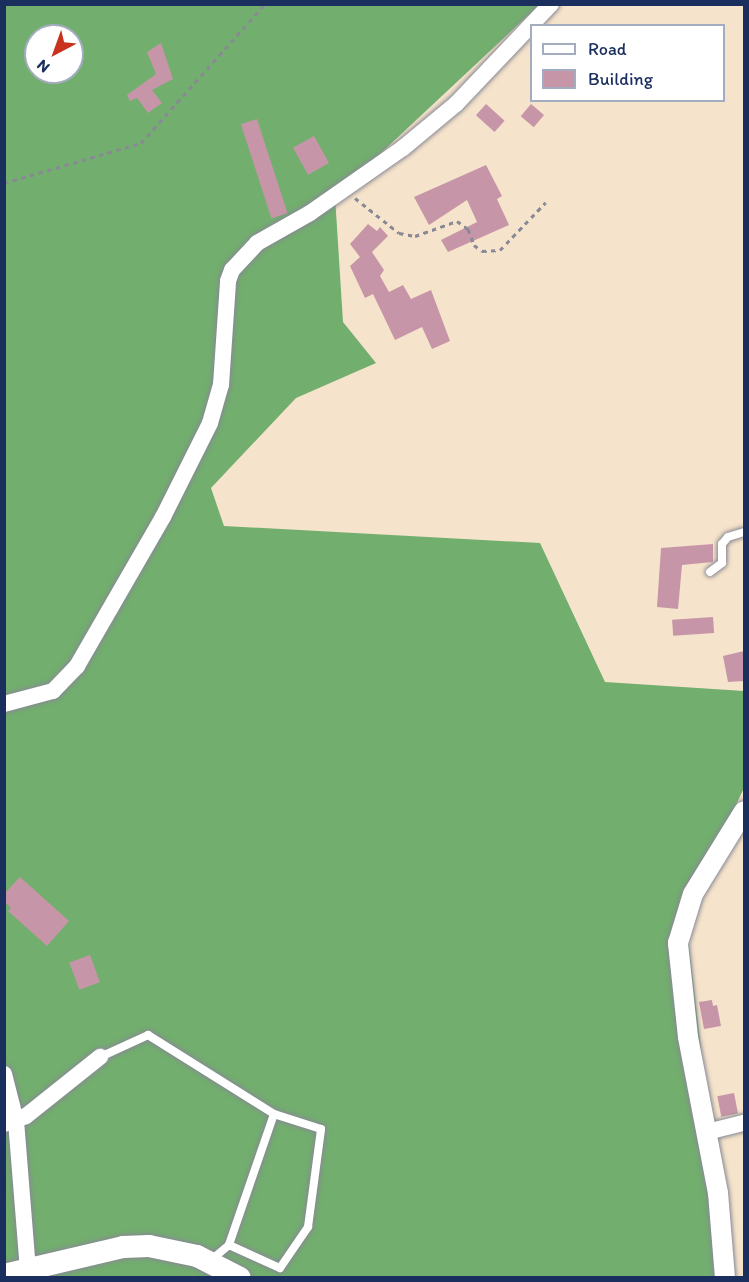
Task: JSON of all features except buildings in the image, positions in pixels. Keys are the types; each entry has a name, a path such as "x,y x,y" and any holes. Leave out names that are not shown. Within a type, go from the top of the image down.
{"main road":[{"path":"4,1275 123,1247 176,1251 209,1262 240,1278"}],"street":[{"path":"532,24 551,4"},
{"path":"4,704 53,691 77,666 163,517 210,423 221,385 228,280 232,270 257,243 345,189 403,148 456,104 530,26"},
{"path":"725,1278 727,1262 688,1037 678,943 693,894 744,811"},
{"path":"10,1122 99,1057"},
{"path":"4,1074 28,1269"},
{"path":"706,1132 744,1123"}],"lane":[{"path":"710,572 722,563 722,544 728,537 744,532"},
{"path":"99,1057 148,1035 274,1114 321,1129 308,1227 280,1269 229,1245"},
{"path":"209,1262 229,1245 274,1114"}],"path":[{"path":"4,183 141,143 265,4"},
{"path":"345,189 399,233 415,236 457,221 468,229 474,245 482,251 500,250 546,202"}],"green space":[{"path":"5,5 539,5 335,196 343,322 376,363 296,398 211,488 224,526 540,543 605,682 744,691 744,788 685,912 719,1202 723,1277 5,1278"}]}
